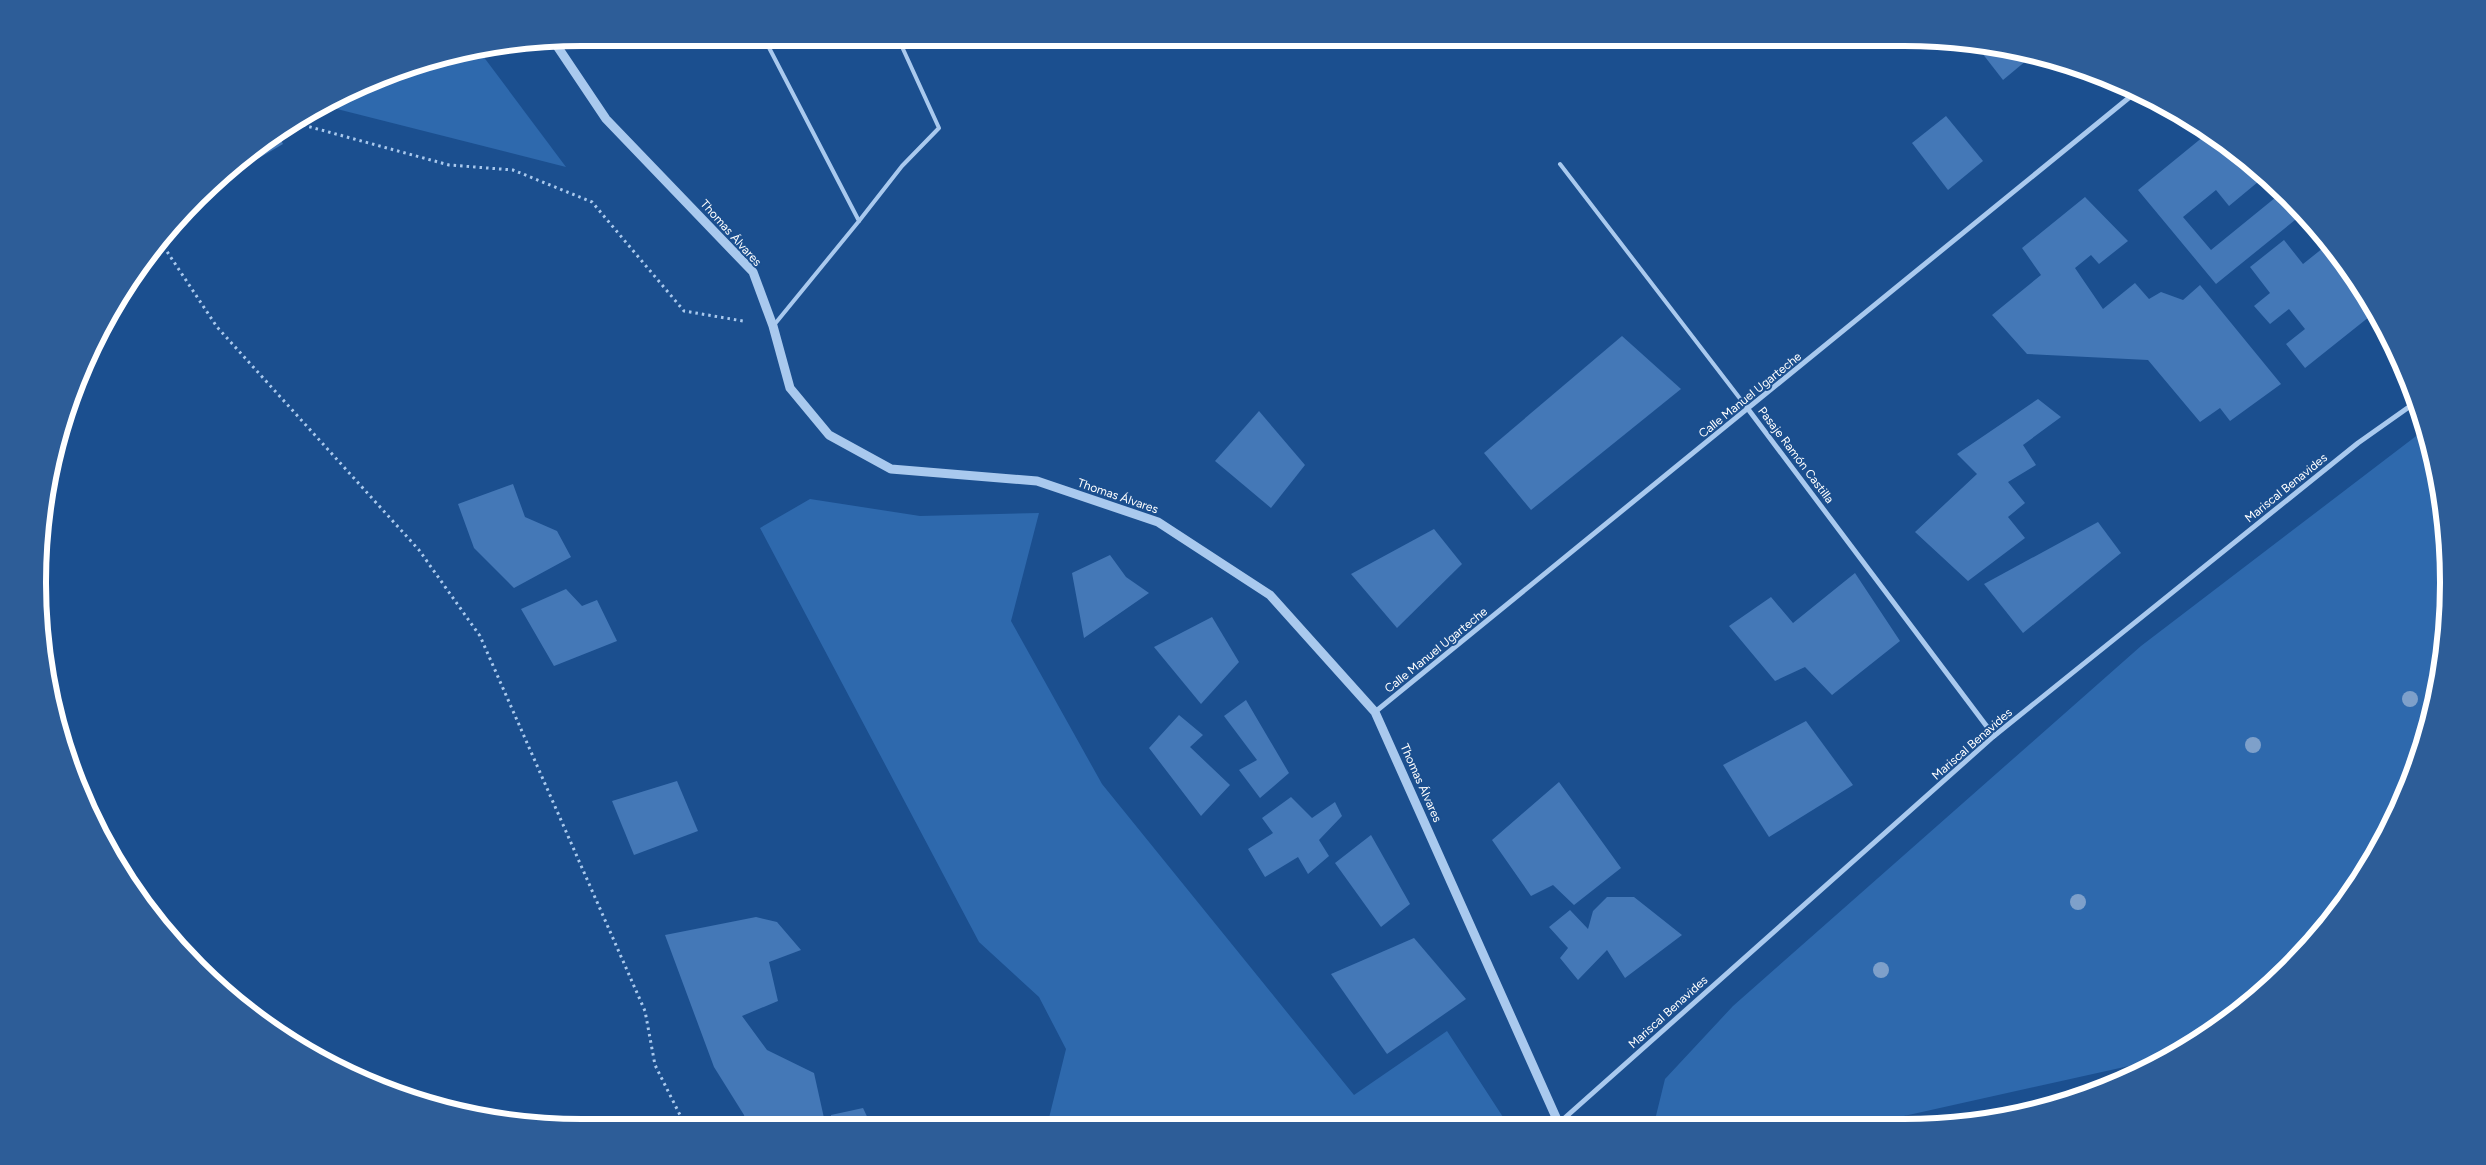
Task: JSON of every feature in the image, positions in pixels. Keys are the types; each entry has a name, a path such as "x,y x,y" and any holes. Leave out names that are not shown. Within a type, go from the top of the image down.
{"street":[{"name":"Thomas Álvares","path":"557,47 606,119 752,272 773,326 790,388 829,435 891,469 1037,481 1158,522 1270,595 1376,712 1557,1119"},
{"name":"Calle Manuel Ugarteche","path":"1376,712 2130,97"},
{"name":"Mariscal Benavides","path":"1563,1119 1994,736 2358,443 2410,406"},
{"name":"Pasaje Ramón Castilla","path":"1748,409 1994,736"}],"lane":[{"path":"768,46 859,221"},
{"path":"773,326 902,166 939,128 902,46"},
{"name":"Pasaje Ramón Castilla","path":"1560,164 1748,409"}],"path":[{"path":"303,125 449,164 513,170 592,202 684,310 773,326"},
{"path":"164,247 217,327 419,550 480,636 645,1011 655,1065 682,1119"}],"shaded area":[{"path":"483,56 566,167 333,108 377,87 410,75"},
{"path":"2418,434 2435,513 2439,547 2440,582 2439,618 2435,652 2421,721 2399,788 2368,851 2329,909 2307,936 2257,986 2201,1028 2172,1047 2140,1064 1904,1116 1904,1119 1655,1119 1665,1079 1733,1006 2141,646"},
{"path":"810,499 920,516 1039,513 1011,621 1102,784 1354,1095 1447,1031 1503,1119 1049,1119 1066,1049 1039,997 979,942 760,528"}],"building":[{"path":"1982,52 2026,61 2003,80"},
{"path":"1946,116 1983,161 1948,190 1912,143"},
{"path":"2202,138 2230,157 2259,181 2229,206 2216,190 2183,217 2211,250 2276,197 2297,218 2216,284 2138,190"},
{"path":"281,140 283,144 259,158 258,156"},
{"path":"2085,197 2128,241 2099,264 2091,255 2075,268 2103,309 2135,283 2149,299 2161,292 2183,300 2200,285 2281,384 2230,421 2220,408 2200,422 2148,360 2027,354 1992,315 2041,275 2022,248"},
{"path":"2284,240 2303,264 2323,248 2369,317 2305,368 2286,344 2305,329 2289,309 2270,324 2254,306 2270,293 2250,267"},
{"path":"1622,336 1681,389 1531,510 1484,453"},
{"path":"2038,399 2061,417 2023,445 2036,465 2008,482 2025,503 2008,517 2025,538 1968,581 1915,532 1977,474 1957,454"},
{"path":"1259,411 1305,465 1271,508 1215,461"},
{"path":"513,484 525,517 557,531 571,557 514,588 474,548 458,504"},
{"path":"2098,522 2121,553 2023,633 1984,584"},
{"path":"1434,529 1462,564 1397,628 1351,574"},
{"path":"1110,555 1126,577 1149,593 1084,638 1072,573"},
{"path":"1855,573 1900,641 1832,695 1805,667 1775,681 1729,626 1771,597 1793,623"},
{"path":"566,589 582,606 597,600 617,641 554,666 521,609"},
{"path":"1212,617 1239,662 1201,704 1154,647"},
{"path":"1246,700 1289,773 1260,798 1239,770 1257,760 1224,716"},
{"path":"1179,715 1203,735 1190,747 1230,785 1201,816 1149,748"},
{"path":"1806,721 1853,785 1769,837 1723,765"},
{"path":"677,781 698,831 634,855 612,801"},
{"path":"1559,782 1621,868 1574,905 1553,885 1531,896 1492,840"},
{"path":"1291,797 1312,818 1335,802 1342,816 1319,840 1329,856 1308,874 1298,857 1265,877 1248,849 1273,833 1262,818"},
{"path":"1371,835 1410,904 1381,927 1335,863"},
{"path":"1607,897 1634,897 1682,935 1625,978 1607,950 1578,980 1560,958 1568,948 1549,927 1570,910 1588,929 1593,911"},
{"path":"756,917 777,922 801,950 769,962 778,1001 742,1016 767,1050 814,1073 824,1119 745,1119 714,1067 665,935"},
{"path":"1414,938 1466,999 1387,1054 1331,974"},
{"path":"863,1108 868,1119 831,1119 831,1115"}]}
